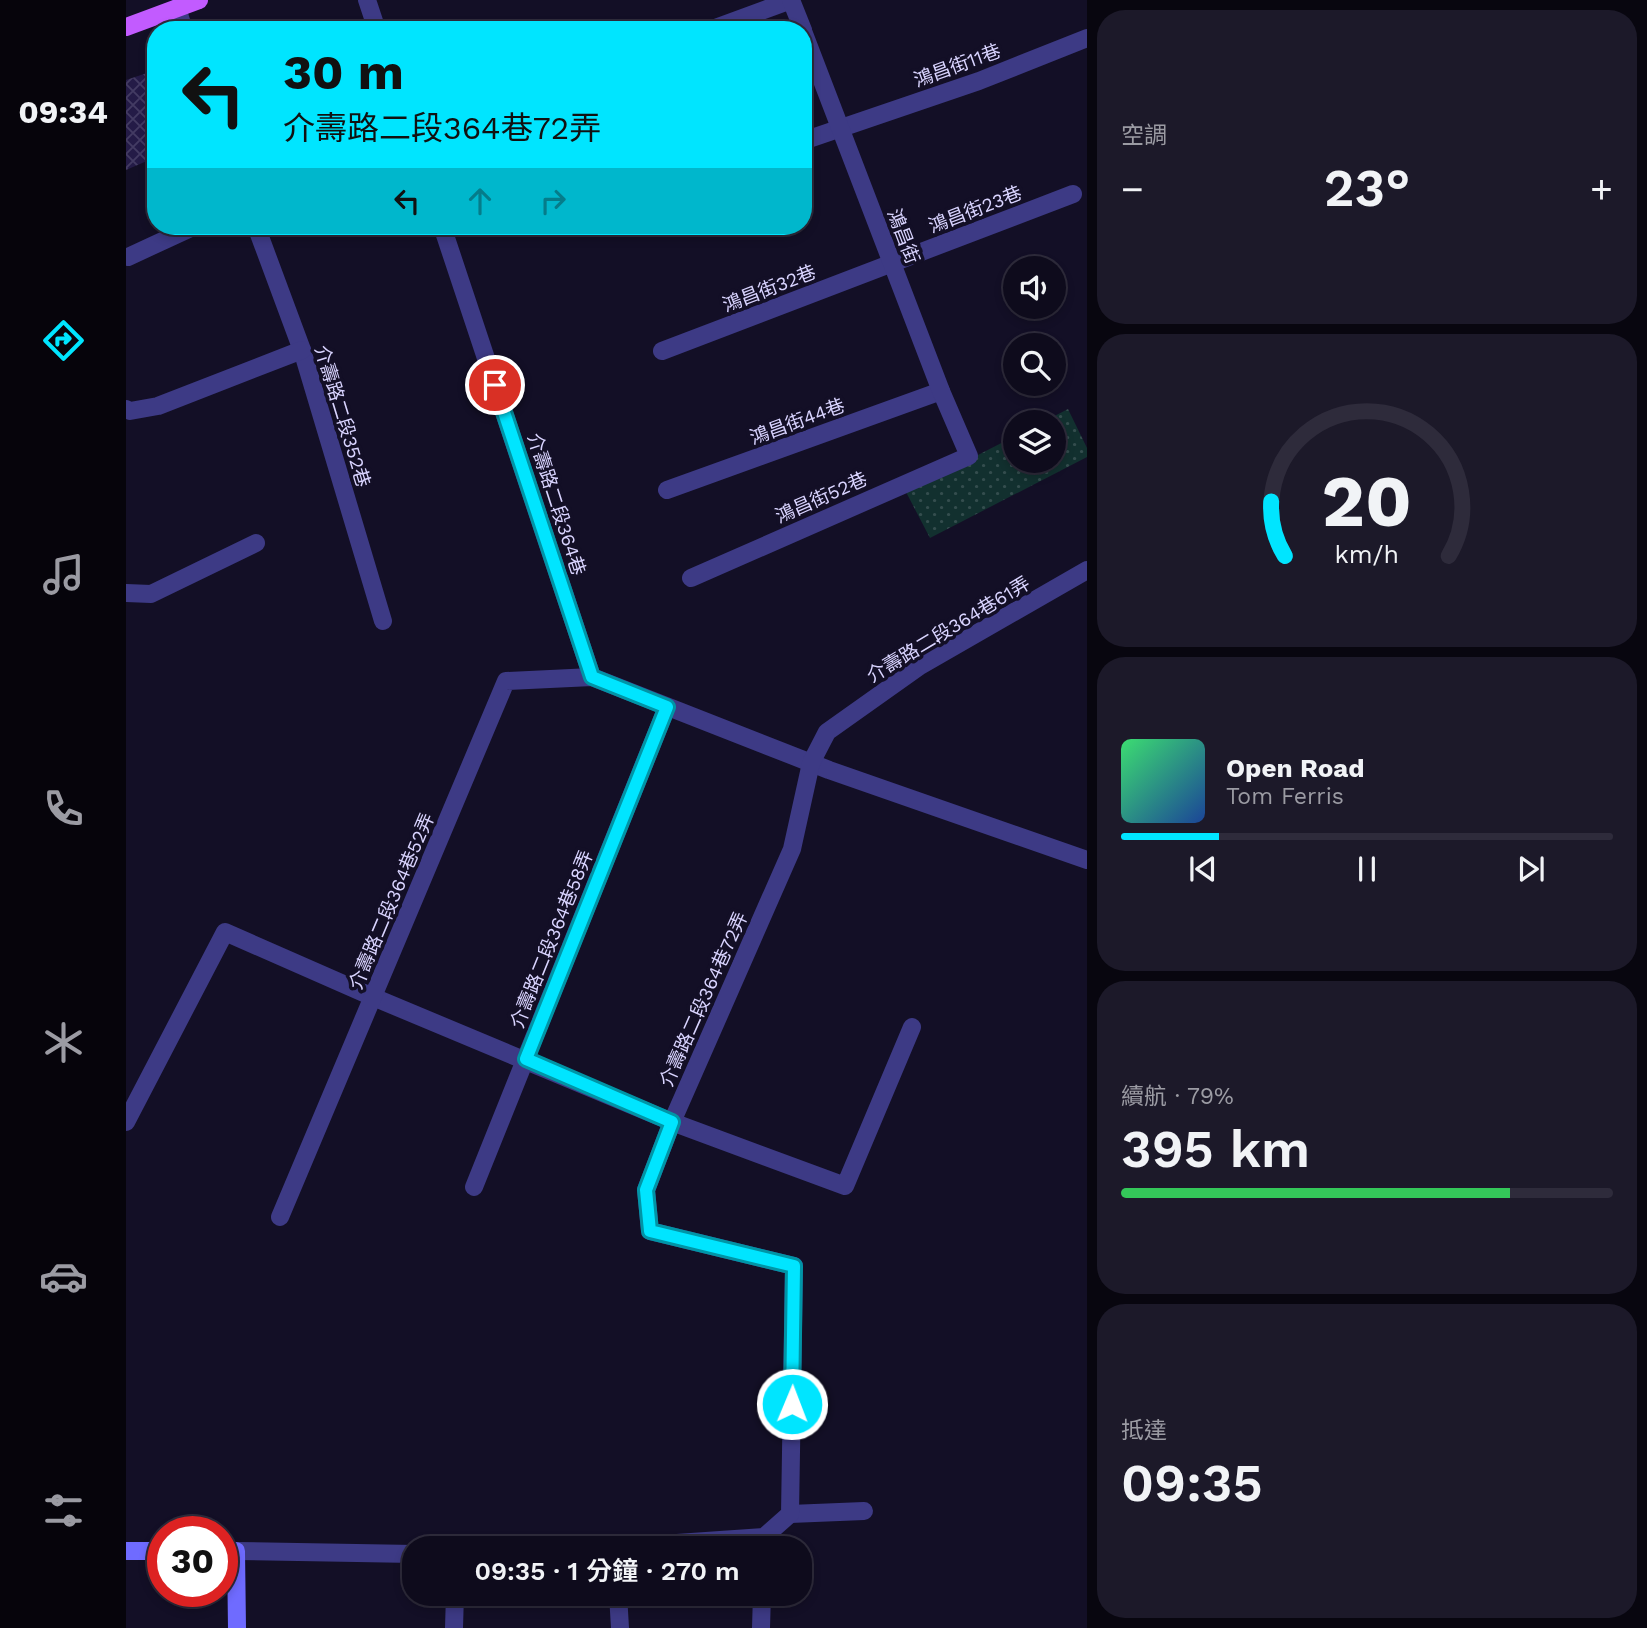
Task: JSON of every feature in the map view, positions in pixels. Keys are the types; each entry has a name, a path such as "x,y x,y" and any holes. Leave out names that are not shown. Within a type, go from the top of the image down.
{"main road":[{"path":"126,27 199,0"}],"street":[{"path":"367,0 374,21"},
{"path":"734,21 791,0"},
{"name":"鴻昌街","path":"791,0 799,21"},
{"path":"177,8 181,21"},
{"name":"鴻昌街11巷","path":"812,138 979,80 1087,38"},
{"name":"鴻昌街","path":"812,54 941,391 969,456"},
{"name":"鴻昌街23巷","path":"892,263 1073,194"},
{"path":"128,257 176,235"},
{"name":"介壽路二段352巷","path":"259,235 302,351 383,621"},
{"name":"介壽路二段364巷","path":"445,235 592,677"},
{"name":"鴻昌街32巷","path":"662,351 892,263"},
{"path":"126,409 130,411 158,407 302,351"},
{"name":"鴻昌街44巷","path":"667,490 941,391"},
{"name":"鴻昌街52巷","path":"691,578 969,456"},
{"path":"126,593 150,594 256,543"},
{"name":"介壽路二段364巷61弄","path":"811,763 827,732 920,666 1087,570"},
{"path":"592,677 811,763 1087,860"},
{"name":"介壽路二段364巷52弄","path":"280,1217 506,681 592,677"},
{"name":"介壽路二段364巷58弄","path":"474,1187 667,707"},
{"name":"介壽路二段364巷72弄","path":"790,1514 794,1266 650,1231 646,1190 672,1122 792,849 811,763"},
{"path":"126,1122 225,932 672,1122 845,1186 912,1027"},
{"path":"770,1536 790,1514 864,1510"},
{"path":"126,1551 147,1551"},
{"path":"238,1551 402,1554"},
{"path":"454,1606 454,1628"},
{"path":"619,1606 620,1628"},
{"path":"761,1628 762,1606"},
{"path":"235,1607 237,1628"}],"green space":[{"path":"1068,409 1087,448 1087,457 1066,468"},
{"path":"1003,442 1003,473 1056,473 930,538 906,492"}],"building":[{"path":"147,73 147,161 126,170 126,80"}],"route":[{"path":"495,385 592,677 667,707 526,1059 672,1122 646,1190 650,1231 794,1266 792,1404"}]}
